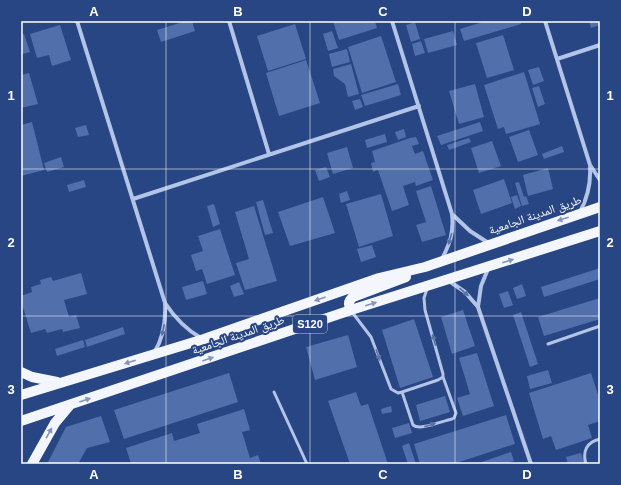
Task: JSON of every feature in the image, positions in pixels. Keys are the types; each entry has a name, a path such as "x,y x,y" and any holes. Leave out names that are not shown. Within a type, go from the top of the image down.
{"main road":[{"name":"طريق المدينة الجامعية","path":"21,395 204,339 379,278 425,267 600,207"},
{"name":"طريق المدينة الجامعية","path":"21,421 351,310 428,287 600,231"},
{"path":"351,310 349,303 353,297 407,276 425,267"},
{"path":"21,372 39,379 61,383"},
{"path":"32,464 54,423 70,405"}],"street":[{"path":"77,21 165,303 166,317 164,330 159,344 152,355"},
{"path":"229,21 269,154"},
{"path":"392,21 452,214 453,226 451,239 441,261"},
{"path":"545,21 590,165 590,190 580,213"},
{"path":"557,59 600,45"},
{"path":"133,199 419,106"},
{"path":"590,165 600,180"},
{"path":"452,214 470,231 490,244"},
{"path":"478,307 481,286 488,267"},
{"path":"448,280 465,292 478,307 531,464"},
{"path":"165,303 181,324 204,339"}],"lane":[{"path":"402,392 415,427 420,428 452,419 456,414 443,377 424,304 424,298 428,287"},
{"path":"351,310 371,337 391,389 398,393 443,377"},
{"path":"548,344 600,326"},
{"path":"274,392 307,464"},
{"path":"586,464 584,456 587,446 590,443 600,439"}],"building":[{"path":"186,21 192,21 195,31 161,42 157,30"},
{"path":"333,21 375,21 377,28 339,40"},
{"path":"486,21 521,21 521,24 464,41 460,29"},
{"path":"589,21 600,21 600,25 591,28"},
{"path":"415,22 420,39 411,42 406,25"},
{"path":"295,24 306,59 268,71 257,36"},
{"path":"60,25 71,60 52,66 49,55 37,58 30,34"},
{"path":"332,31 338,48 328,51 323,34"},
{"path":"453,31 457,45 428,53 424,39"},
{"path":"24,34 30,52 22,54 21,35"},
{"path":"503,35 514,70 487,78 476,43"},
{"path":"381,36 396,82 362,93 348,47"},
{"path":"421,41 425,53 415,56 412,44"},
{"path":"347,49 350,62 332,67 329,54"},
{"path":"306,60 320,103 279,116 266,73"},
{"path":"351,64 359,94 348,97 345,84 334,76 333,69"},
{"path":"539,67 544,81 533,85 528,70"},
{"path":"524,72 540,124 506,134 504,127 498,129 484,85"},
{"path":"29,73 38,104 21,108 21,75"},
{"path":"398,84 401,95 365,106 361,95"},
{"path":"475,84 484,117 459,124 449,91"},
{"path":"539,86 545,104 538,107 532,88"},
{"path":"360,99 363,107 355,110 352,101"},
{"path":"32,122 44,170 21,176 21,125"},
{"path":"480,122 483,131 441,145 437,136"},
{"path":"86,125 89,135 78,137 75,128"},
{"path":"404,129 406,137 398,140 395,132"},
{"path":"529,130 538,155 518,162 509,137"},
{"path":"385,134 387,142 367,148 365,140"},
{"path":"416,137 419,144 412,146 415,154 423,151 433,180 416,186 415,182 403,186 409,205 392,211 378,170 373,172 371,163 375,162 372,151"},
{"path":"469,138 471,142 449,150 447,145"},
{"path":"492,141 501,166 479,173 471,148"},
{"path":"562,146 564,152 544,159 542,154"},
{"path":"347,147 353,168 333,174 327,153"},
{"path":"61,157 64,167 47,172 44,163"},
{"path":"326,167 330,177 319,181 315,170"},
{"path":"548,168 553,189 528,196 523,175"},
{"path":"504,179 512,203 481,214 473,190"},
{"path":"84,180 86,187 69,192 67,185"},
{"path":"519,182 524,197 526,196 529,204 522,206 515,183"},
{"path":"431,186 446,235 422,242 416,225 426,222 416,191"},
{"path":"347,191 350,200 341,203 339,194"},
{"path":"381,194 393,236 359,247 346,204"},
{"path":"517,195 521,206 515,209 511,197"},
{"path":"323,197 335,233 290,246 278,212"},
{"path":"263,200 273,233 265,235 256,202"},
{"path":"214,204 220,224 213,227 207,206"},
{"path":"254,206 277,281 245,290 236,263 249,259 235,212"},
{"path":"220,229 235,275 207,284 202,269 196,271 191,255 203,251 198,236"},
{"path":"372,245 376,257 361,262 357,249"},
{"path":"600,268 600,279 544,297 541,287"},
{"path":"81,273 87,294 64,300 69,317 76,315 80,328 63,332 62,329 47,333 45,329 31,333 21,301 21,296 32,292 31,287 41,284 40,280 51,277 53,281"},
{"path":"203,281 207,294 186,300 182,287"},
{"path":"239,282 244,294 234,297 230,286"},
{"path":"522,284 526,296 517,299 513,288"},
{"path":"508,291 513,305 504,308 499,294"},
{"path":"600,298 600,319 544,336 538,317"},
{"path":"463,310 475,346 452,354 441,317"},
{"path":"521,312 538,364 530,367 513,315"},
{"path":"414,319 433,377 400,388 382,330"},
{"path":"123,327 125,334 87,347 85,340"},
{"path":"348,335 357,367 315,380 306,347"},
{"path":"83,340 85,347 57,356 55,349"},
{"path":"477,353 494,406 463,416 457,398 470,394 459,358"},
{"path":"548,370 552,383 530,389 527,376"},
{"path":"229,373 238,402 124,439 114,410"},
{"path":"591,373 600,401 600,421 588,425 592,438 556,450 551,436 543,439 529,393"},
{"path":"356,392 361,406 368,404 388,464 350,464 328,401"},
{"path":"445,396 450,412 420,421 416,405"},
{"path":"391,406 392,412 382,414 381,409"},
{"path":"244,409 250,430 242,432 250,458 258,455 261,464 131,464 126,448 172,433 174,441 200,433 197,424"},
{"path":"506,415 515,444 453,464 420,464 414,444"},
{"path":"101,416 110,442 87,448 78,464 47,464 66,427"},
{"path":"409,423 412,433 395,438 392,428"},
{"path":"409,443 416,464 408,464 402,446"},
{"path":"511,452 514,461 504,464 476,464"},
{"path":"581,453 585,464 568,464 566,457"}]}
